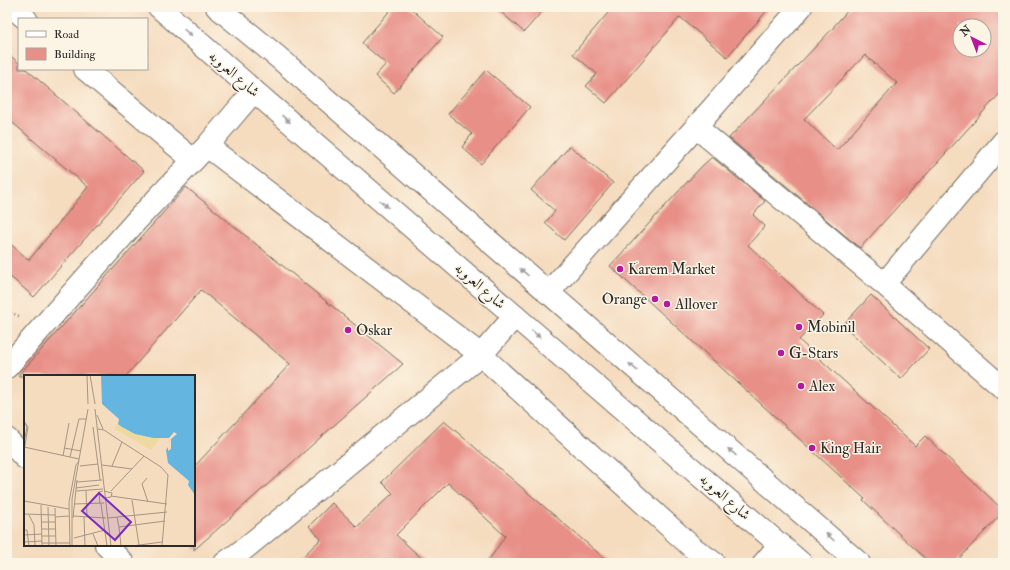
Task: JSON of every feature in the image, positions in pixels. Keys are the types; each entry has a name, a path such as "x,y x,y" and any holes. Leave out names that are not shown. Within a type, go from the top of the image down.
{"street":[{"path":"12,7 25,18"},
{"name":"شارع العروبه","path":"159,7 254,91 801,563"},
{"path":"217,7 279,58 859,563"},
{"path":"548,293 801,7"},
{"path":"86,70 481,355 689,555 714,563"},
{"path":"7,367 136,221 200,153 254,91"},
{"path":"696,127 884,284 1003,388"},
{"path":"884,284 1003,142"},
{"path":"225,563 243,550 481,355 515,316"},
{"path":"7,439 24,457"},
{"path":"764,563 780,544"},
{"path":"107,546 122,563"}],"building":[{"path":"393,7 409,7 443,37 394,93 375,76 386,64 362,43"},
{"path":"495,7 546,7 524,32"},
{"path":"613,7 770,7 727,57 680,17 606,103 586,86 597,74 573,54"},
{"path":"851,7 1003,7 1003,90 860,248 729,138","holes":["865,55 897,83 837,150 804,119"]},
{"path":"7,53 18,62 18,70 27,70 144,171 34,297 7,274 7,241 29,260 88,187 7,118"},
{"path":"486,70 530,107 481,164 462,147 472,134 448,114"},
{"path":"570,146 613,183 564,240 545,223 555,211 531,190"},
{"path":"712,157 765,201 753,215 765,226 748,245 823,315 799,340 915,446 925,436 1003,510 1003,512 955,563 930,563 863,500 865,499 610,266"},
{"path":"186,187 403,364 194,550 195,466 290,364 201,290 127,375 18,376"},
{"path":"871,295 929,349 901,379 843,325"},
{"path":"444,421 610,563 487,563 505,536 448,483 396,535 427,563 296,563 321,539 309,526 332,503 357,527 393,493 382,482"}],"place":[{"name":"Karem Market","path":"620,269"},
{"name":"Orange","path":"655,299"},
{"name":"Allover","path":"667,304"},
{"name":"Mobinil","path":"799,327"},
{"name":"Oskar","path":"348,330"},
{"name":"G-Stars","path":"781,353"},
{"name":"Alex","path":"801,386"},
{"name":"King Hair","path":"812,448"}]}
